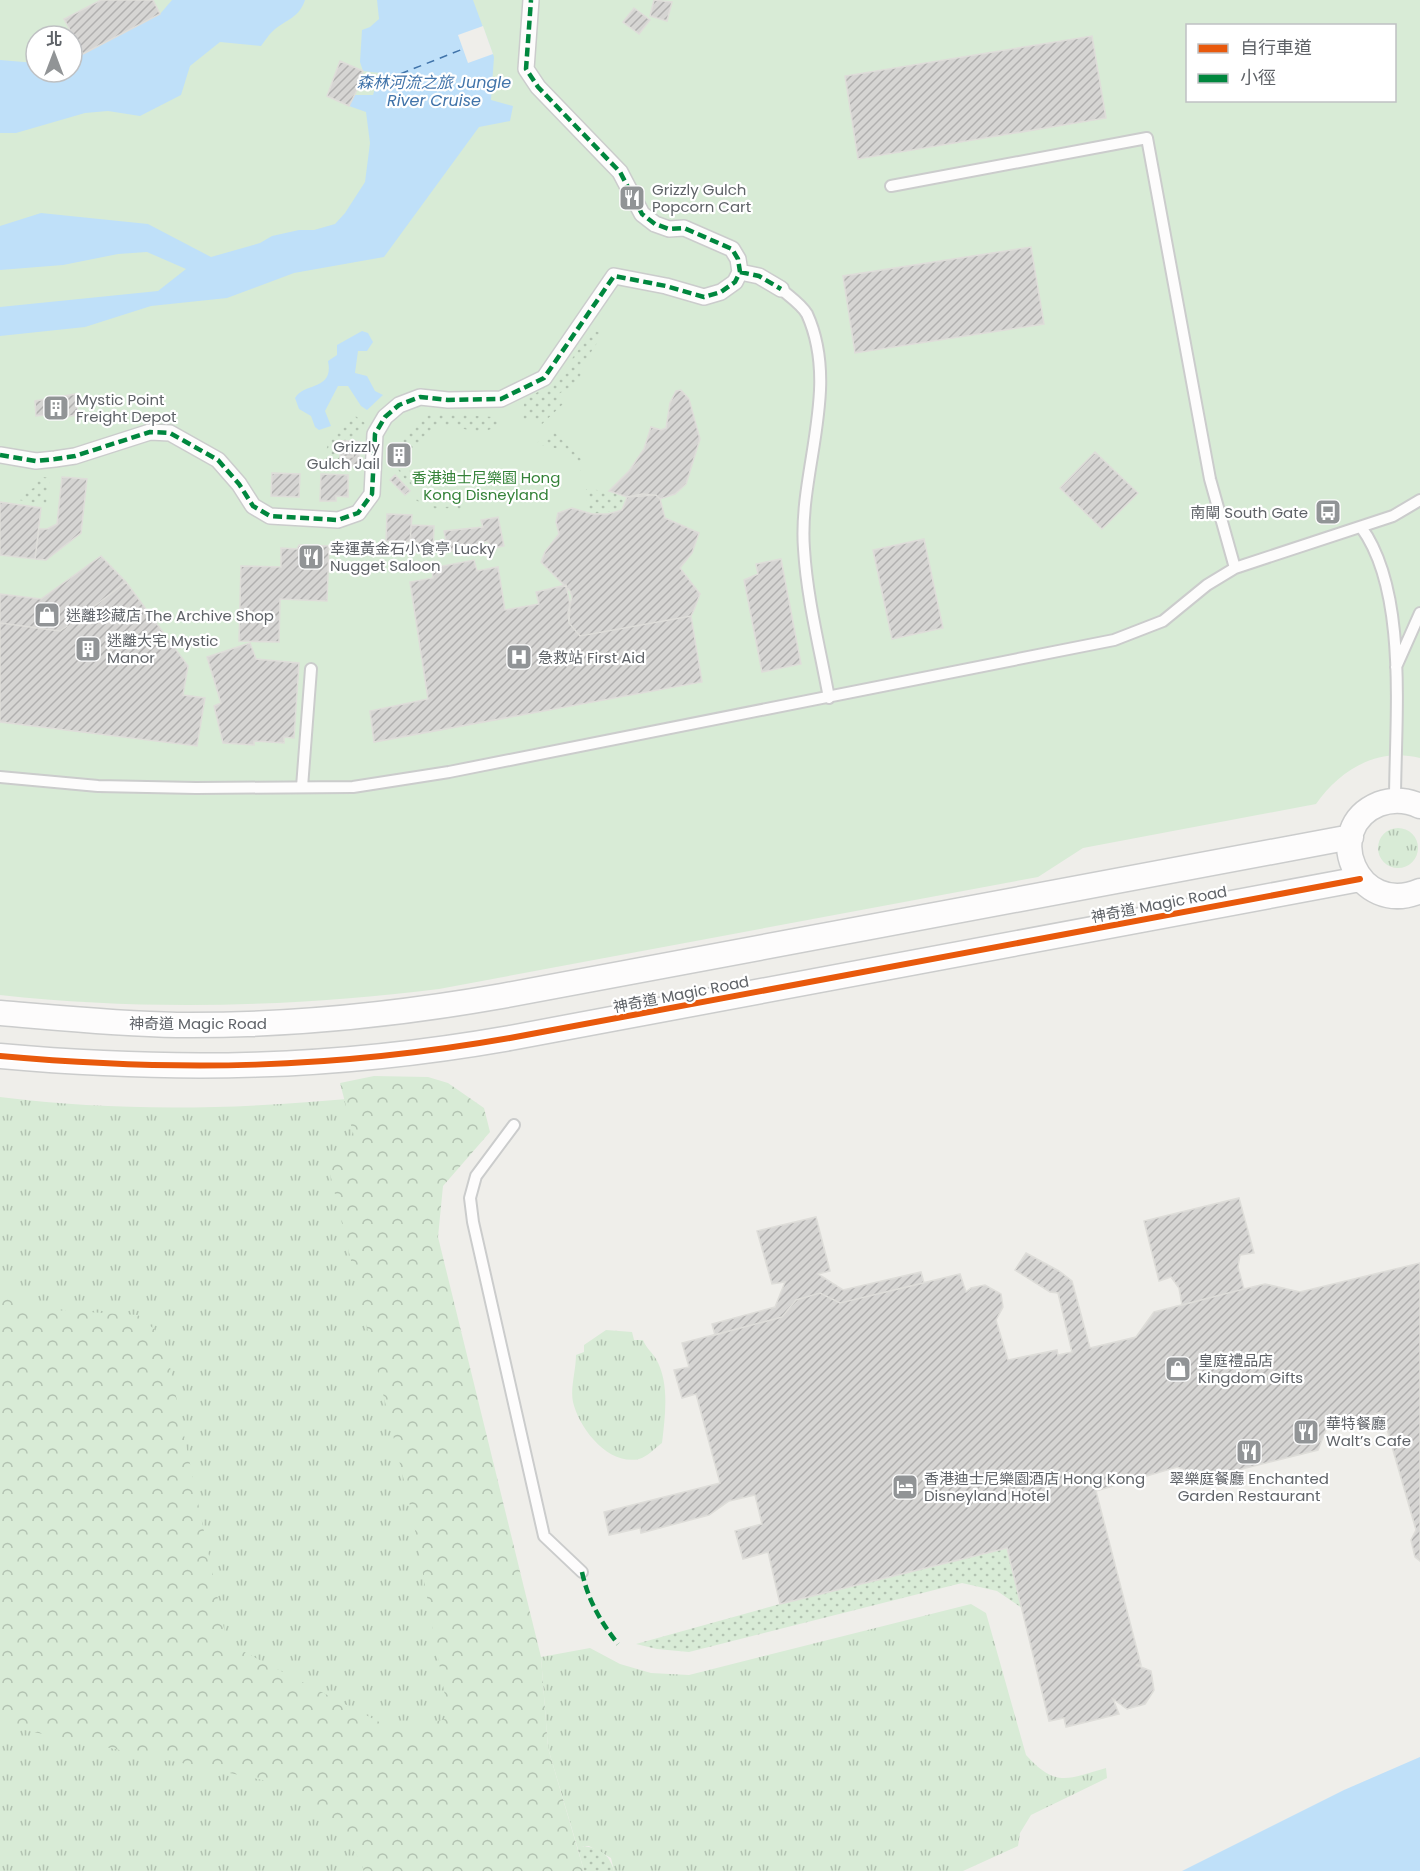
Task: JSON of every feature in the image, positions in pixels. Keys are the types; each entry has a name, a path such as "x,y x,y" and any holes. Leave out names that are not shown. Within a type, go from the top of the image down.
{"street":[{"path":"0,455 36,461 55,459 75,456 150,432 170,433 218,460 239,483 253,506 270,516 339,520 358,513 372,494 375,434 385,417 399,405 420,397 448,400 501,399 544,378 614,276 704,297 721,292 735,282 740,272 738,259 732,249 684,228 669,229 655,224 642,214 620,172 538,87 526,69 531,0"},
{"path":"740,272 759,276 781,289"},
{"path":"1420,806 1395,800 1375,806 1354,828 1350,854 1360,879 1377,892 1402,896 1420,891"},
{"name":"神奇道 Magic Road","path":"0,1013 88,1021 176,1025 254,1024 375,1016 502,996 1351,837"},
{"name":"神奇道 Magic Road","path":"0,1056 86,1064 176,1068 267,1066 380,1058 522,1036 1360,879"}],"lane":[{"path":"891,186 1147,138 1210,479 1235,568"},
{"path":"781,289 806,312 819,368 817,427 805,502 804,548 829,698"},
{"path":"0,777 98,786 354,787 449,772 829,698 1114,640 1163,621 1207,585 1235,568 1393,516 1420,500"},
{"path":"1361,527 1370,540 1383,569 1396,667 1395,800"},
{"path":"1396,667 1420,613"},
{"path":"302,787 311,669"},
{"path":"514,1125 476,1176 470,1198 473,1222 544,1536 582,1572"}],"green space":[{"name":"香港迪士尼樂園 Hong Kong Disneyland","path":"0,0 1420,0 1420,758 1404,755 1389,756 1361,764 1336,781 1316,804 1083,848 1038,877 439,989 274,1003 165,1005 0,995"},
{"path":"593,330 603,334 583,364 579,382 555,396 564,403 539,427 531,417 523,423 524,401 567,373 571,360"},
{"path":"432,413 494,417 502,425 480,432 446,426 434,429 425,435 412,455 410,479 420,499 434,506 466,505 470,509 441,510 422,504 414,499 412,489 397,468 407,465 408,443 401,441 402,438"},
{"path":"354,415 365,423 354,441 340,441 339,466 322,465 330,437 346,426"},
{"path":"552,430 581,459 581,471 568,454 550,447 535,445"},
{"path":"37,476 50,478 46,505 19,500 20,493 34,488"},
{"path":"586,489 609,491 627,497 622,510 592,514 588,513"},
{"path":"1398,828 1412,834 1418,848 1412,862 1398,868 1384,862 1378,848 1384,834"},
{"path":"374,1076 428,1077 448,1083 484,1108 490,1132 443,1186 438,1237 541,1657 548,1748 584,1871 364,1871 359,1858 321,1808 277,1783 0,1725 0,1277 36,1309 138,1315 164,1338 227,1643 385,1725 410,1728 449,1718 412,1514 327,1161 356,1144 340,1083"},
{"path":"378,1096 544,1871 0,1871 0,1097 94,1105 189,1107 284,1104"},
{"path":"606,1330 632,1332 634,1340 643,1340 656,1359 663,1379 665,1400 662,1443 639,1459 628,1460 606,1451 581,1423 573,1402 576,1355 584,1352 584,1345"},
{"path":"1007,1548 1022,1608 997,1591 962,1583 689,1652 657,1649 636,1644 780,1604"},
{"path":"971,1604 986,1613 1026,1755 1054,1777 1071,1777 1106,1768 1107,1778 1031,1815 1020,1833 1018,1846 963,1871 614,1871 611,1858 589,1846 577,1846 548,1748 541,1657 590,1648 620,1664 651,1673 689,1675"},
{"path":"577,1846 601,1851 609,1859 614,1871 584,1871"}],"water":[{"path":"172,0 305,0 296,15 272,32 261,46 220,42 190,66 181,95 140,116 108,111 85,113 16,133 0,133 0,60 24,62 24,84 84,84 84,53 160,14"},
{"name":"森林河流之旅 Jungle River Cruise","path":"377,0 473,0 494,57 491,100 513,106 510,121 479,127 384,257 294,273 227,298 151,306 85,327 0,336 0,307 158,291 186,269 147,252 118,254 63,265 0,270 0,226 41,213 148,224 211,257 260,243 272,236 299,230 314,230 335,224 365,182 370,143 366,112 349,106 353,95 373,95 380,73 363,71 360,62 362,30 370,27 379,19"},
{"path":"362,331 368,333 373,342 367,351 358,351 355,373 367,376 375,391 383,395 367,410 361,406 348,386 338,386 325,411 331,426 319,430 315,427 311,416 299,409 295,398 305,390 323,382 329,371 328,361 337,355 337,345"},
{"path":"1420,1757 1420,1871 1182,1871 1344,1790"}],"pier":[{"path":"483,26 493,54 468,63 458,35"}],"building":[{"path":"101,0 153,0 160,14 84,53 84,24 67,24 64,19"},
{"path":"654,0 672,2 667,21 650,16"},
{"path":"634,8 650,20 639,34 623,22"},
{"path":"1092,36 1106,118 858,159 845,76"},
{"path":"340,61 363,71 360,84 349,106 327,96"},
{"path":"1031,247 1044,324 855,353 843,276"},
{"path":"681,390 689,399 700,439 686,484 675,494 660,499 656,495 627,497 609,491 629,471 644,449 651,427 661,430 666,428 670,403 676,391"},
{"name":"Mystic Point Freight Depot","path":"76,394 78,415 55,418 55,414 36,416 35,401"},
{"path":"340,441 354,441 353,457 340,456"},
{"path":"354,441 360,442 359,466 339,466 340,456 353,457"},
{"name":"Grizzly Gulch Jail","path":"392,445 405,445 405,466 392,466"},
{"path":"1095,452 1138,493 1102,529 1060,488"},
{"path":"272,473 300,474 299,497 271,496"},
{"path":"321,474 348,475 348,497 336,496 336,501 320,501"},
{"path":"395,475 410,491 405,495 390,480"},
{"path":"62,477 87,479 81,533 46,560 35,559 39,529 47,529 57,524"},
{"path":"642,494 656,495 660,499 665,518 699,533 692,553 680,568 700,594 694,610 691,616 580,636 569,623 568,612 572,597 570,591 541,562 545,552 559,534 556,522 558,513 572,508 592,514 608,514 622,510 627,497"},
{"path":"0,502 41,508 35,559 0,555"},
{"path":"387,514 412,515 410,542 386,541"},
{"path":"498,517 504,546 489,549 488,541 448,552 444,531 483,527 481,520"},
{"path":"411,525 434,526 433,553 410,552"},
{"path":"924,539 943,628 892,639 873,550"},
{"path":"299,545 329,546 327,601 280,599 279,642 239,641 241,566 281,567 281,548 297,549"},
{"path":"101,556 126,582 75,621 71,616 65,620 67,626 60,631 0,623 0,594 41,599"},
{"path":"781,559 801,664 762,672 744,580 758,574 756,564"},
{"path":"474,560 477,571 498,567 505,610 539,604 536,592 566,585 570,605 569,623 580,636 691,616 702,682 374,742 370,711 428,699 410,582 433,578 432,568"},
{"name":"迷離大宅 Mystic Manor","path":"126,582 188,666 183,695 205,698 197,746 0,722 0,623 60,631 67,626 65,620 71,616 75,621"},
{"path":"250,643 256,659 299,663 294,738 284,737 284,743 254,741 254,745 223,743 214,706 221,703 207,657"},
{"path":"1239,1198 1254,1253 1240,1255 1238,1267 1244,1289 1182,1305 1179,1288 1171,1277 1159,1281 1144,1221"},
{"path":"816,1217 830,1271 818,1274 843,1290 921,1272 924,1283 840,1303 820,1293 796,1300 782,1317 715,1335 712,1324 775,1307 785,1282 772,1284 757,1231"},
{"name":"香港迪士尼樂園酒店 Hong Kong Disneyland Hotel","path":"1026,1253 1072,1281 1090,1348 1136,1337 1154,1312 1265,1284 1300,1292 1420,1263 1420,1561 1415,1557 1411,1540 1416,1530 1382,1412 1327,1427 1318,1450 1206,1478 1177,1467 1096,1491 1141,1665 1136,1665 1151,1671 1154,1690 1145,1704 1127,1709 1113,1699 1119,1714 1066,1727 1064,1718 1049,1721 1007,1548 780,1604 768,1552 743,1559 735,1531 762,1524 755,1495 729,1501 709,1515 641,1533 640,1528 609,1535 604,1512 720,1483 696,1394 682,1398 674,1370 689,1367 682,1343 782,1317 796,1300 820,1293 840,1303 960,1274 966,1292 971,1288 985,1285 1001,1294 1003,1307 996,1320 1008,1360 1057,1350 1058,1355 1072,1352 1058,1293 1050,1292 1015,1270"}],"ferry route":[{"path":"360,84 400,74 463,49"}],"marked path":[{"path":"0,455 36,461 55,459 75,456 150,432 170,433 218,460 239,484 253,506 270,516 338,520 358,513 372,494 375,434 385,417 399,405 420,397 448,400 501,399 544,378 614,276 666,286 704,297 721,292 735,282 740,272 738,259 732,249 684,228 669,229 655,224 642,214 620,172 538,87 526,69 531,0"},
{"path":"740,272 759,276 781,289"},
{"path":"582,1572 596,1610 618,1644"}],"cycle path":[{"path":"0,1056 130,1064 256,1065 318,1062 445,1048 510,1038 1360,879"}],"place":[{"name":"Grizzly Gulch Popcorn Cart","path":"632,198"},
{"name":"Mystic Point Freight Depot","path":"56,408"},
{"name":"Grizzly Gulch Jail","path":"399,455"},
{"name":"南閘 South Gate","path":"1328,512"},
{"name":"幸運黃金石小食亭 Lucky Nugget Saloon","path":"311,557"},
{"name":"迷離珍藏店 The Archive Shop","path":"47,615"},
{"name":"迷離大宅 Mystic Manor","path":"88,649"},
{"name":"急救站 First Aid","path":"519,657"},
{"name":"皇庭禮品店 Kingdom Gifts","path":"1178,1369"},
{"name":"華特餐廳 Walt’s Cafe","path":"1306,1432"},
{"name":"翠樂庭餐廳 Enchanted Garden Restaurant","path":"1249,1452"},
{"name":"香港迪士尼樂園酒店 Hong Kong Disneyland Hotel","path":"905,1487"}]}
